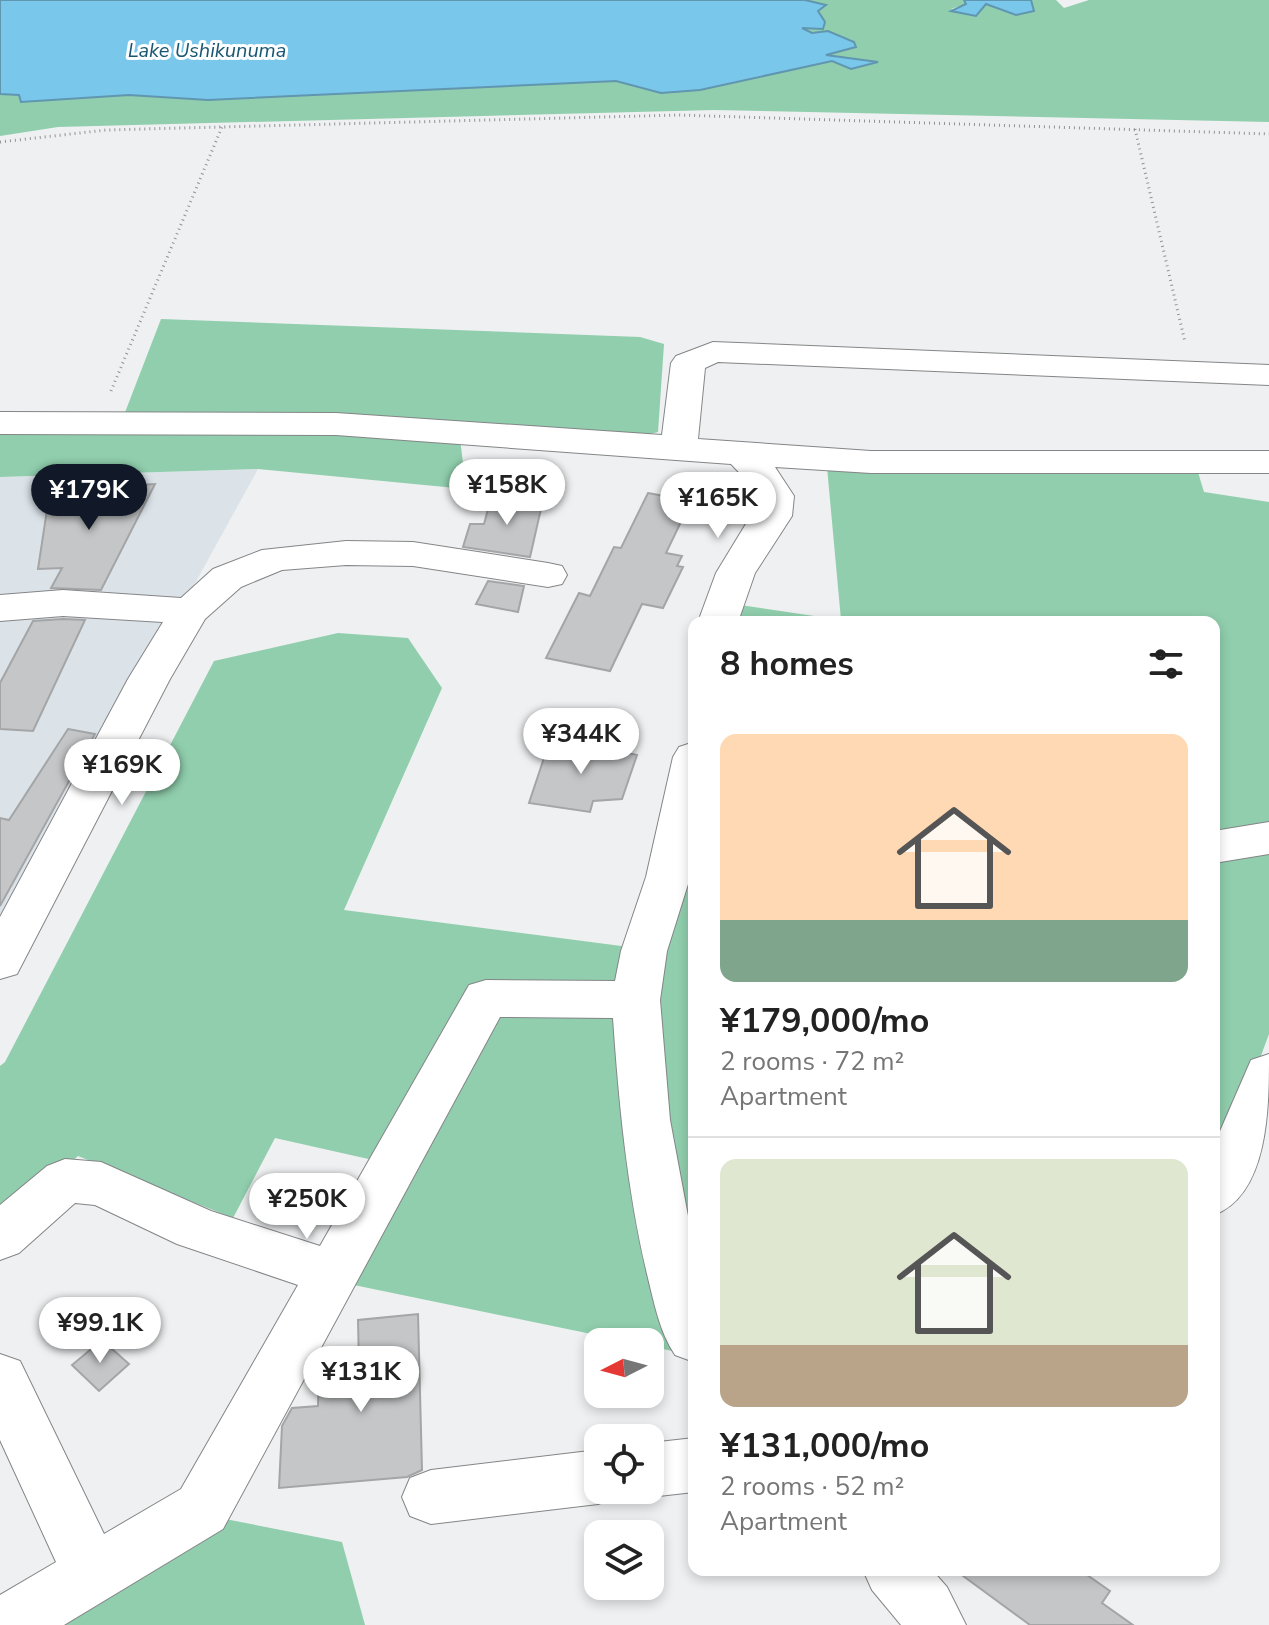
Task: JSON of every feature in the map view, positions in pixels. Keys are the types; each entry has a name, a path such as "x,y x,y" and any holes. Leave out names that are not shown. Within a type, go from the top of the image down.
{"street":[{"path":"679,447 688,363 713,352 1269,375"},
{"path":"0,423 336,424 679,447 741,454 960,463 1269,462"},
{"path":"720,616 730,585 757,536 775,515 777,503 768,481 741,454"},
{"path":"0,961 149,679 190,611 227,578 276,558 346,553 413,554 548,575"},
{"path":"0,608 63,603 190,611"},
{"path":"688,786 669,877 644,951 636,1000 645,1120 660,1219 688,1329"},
{"path":"1220,846 1269,838"},
{"path":"7,1625 202,1509 486,998 636,1000"},
{"path":"1220,1186 1226,1178 1269,1074"},
{"path":"0,1237 65,1181 101,1184 196,1228 333,1274"},
{"path":"0,1379 92,1574"},
{"path":"664,1468 688,1466"},
{"path":"431,1497 584,1479"},
{"path":"898,1576 926,1608 935,1625"}],"path":[{"path":"0,142 106,130 679,115 1269,134"},
{"path":"97,425 222,127"},
{"path":"1135,129 1192,372"}],"shaded area":[{"path":"258,469 0,937 0,477"}],"green space":[{"path":"805,0 964,0 966,4 951,9 975,16 986,4 1016,15 1034,11 1031,0 1056,0 1064,8 1089,0 1269,0 1269,122 714,110 58,127 0,136 0,94 20,95 21,102 129,95 208,100 616,81 661,93 700,90 832,60 840,65 856,59 823,55 832,53 828,32 812,33 802,28 812,29 818,11 825,5"},
{"path":"161,319 640,337 664,344 658,432 638,437 124,415"},
{"path":"223,429 460,438 466,489 258,469 0,477 0,435"},
{"path":"827,467 1197,469 1204,492 1269,502 1269,828 1220,836 1220,616 841,616"},
{"path":"740,605 814,616 736,616"},
{"path":"338,633 408,638 442,688 344,910 629,947 648,1277 672,1351 664,1349 664,1328 584,1328 584,1333 349,1284 413,1169 275,1138 233,1218 78,1156 0,1222 0,1066 5,1062 214,661"},
{"path":"1269,848 1269,1034 1228,1145 1220,1155 1220,855"},
{"path":"688,883 688,1263 650,986"},
{"path":"220,1518 342,1542 365,1625 54,1625"}],"water":[{"name":"Lake Ushikunuma","path":"0,0 805,0 826,5 818,11 825,22 823,29 802,28 812,33 828,31 854,42 856,47 826,55 878,62 851,69 832,61 700,90 661,93 616,81 208,100 129,95 21,102 19,95 0,94"},
{"path":"964,0 1031,0 1034,11 1016,15 986,4 976,16 951,11 966,4"}],"building":[{"path":"155,484 101,590 51,588 62,568 38,569 50,490"},
{"path":"648,493 691,501 666,553 682,556 677,566 683,567 663,608 642,604 610,671 546,658 579,593 590,596 614,547 621,548"},
{"path":"532,496 543,500 530,557 463,547 470,524 484,524 491,498 530,500"},
{"path":"488,581 524,586 518,612 476,604"},
{"path":"85,620 33,731 0,729 0,683 33,621"},
{"path":"68,729 95,734 0,906 0,818 9,820"},
{"path":"567,740 637,755 622,799 593,801 590,812 529,803 549,743 565,745"},
{"path":"418,1314 422,1470 407,1477 279,1488 282,1426 292,1408 318,1406 319,1370 359,1367 358,1320"},
{"path":"102,1340 129,1364 99,1391 72,1365"},
{"path":"963,1576 1089,1576 1110,1591 1102,1603 1133,1625 1030,1625"}]}
